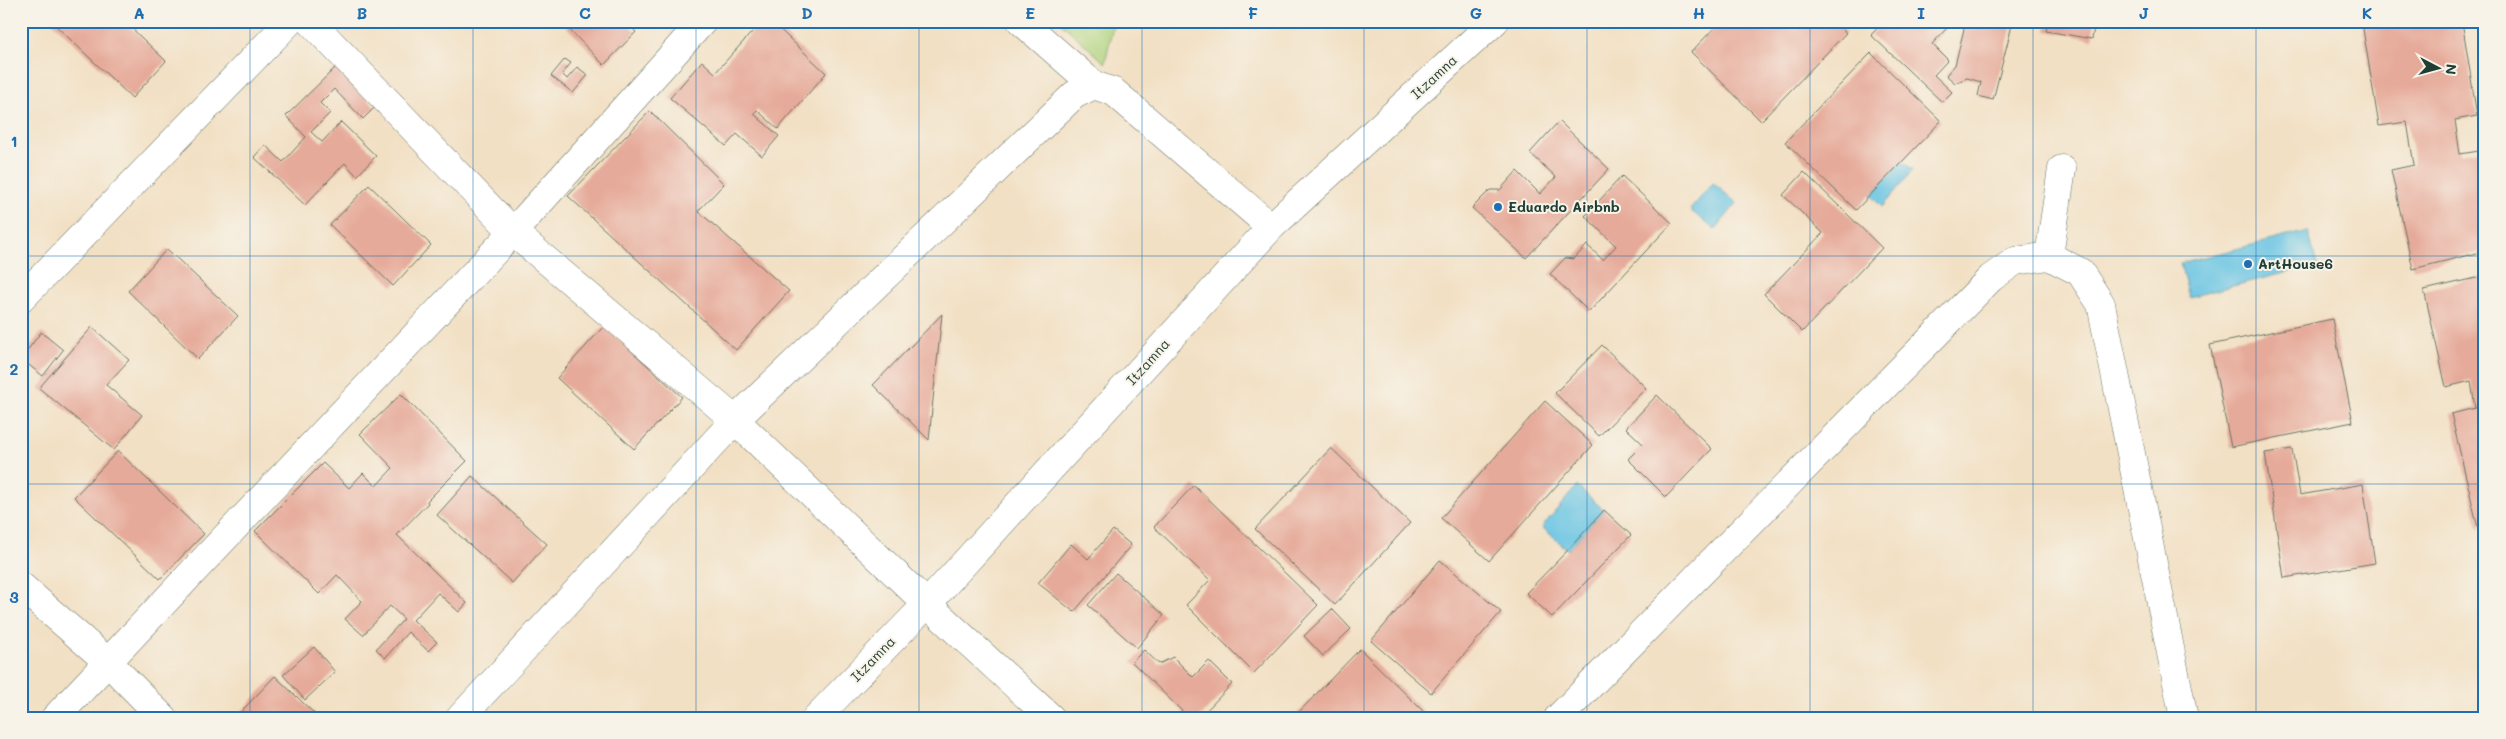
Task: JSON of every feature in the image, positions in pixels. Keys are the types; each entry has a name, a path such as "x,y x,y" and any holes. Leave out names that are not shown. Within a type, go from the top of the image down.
{"street":[{"path":"21,299 290,21"},
{"path":"310,21 513,232 735,420 927,604 1051,718"},
{"path":"55,718 513,232 703,21"},
{"path":"1021,21 1094,84 1114,92 1271,227"},
{"name":"Itzamna","path":"816,718 927,604 1271,227 1495,21"},
{"path":"460,718 735,420 1074,95 1094,84"},
{"path":"2049,256 2062,169"},
{"path":"1558,718 1991,278 2015,261 2049,256 2080,272 2101,304 2184,718"},
{"path":"21,586 107,661 162,718"}],"green space":[{"path":"1059,21 1114,21 1105,63"}],"water":[{"path":"1902,160 1913,170 1882,207 1871,196"},
{"path":"1713,183 1737,203 1715,230 1690,210"},
{"name":"ArtHouse6","path":"2308,231 2317,265 2189,297 2180,263"},
{"path":"1577,486 1604,510 1568,550 1542,527"}],"building":[{"path":"51,21 124,21 166,61 132,98"},
{"path":"561,21 625,21 636,32 604,65"},
{"path":"762,21 771,21 826,73 778,129 757,110 754,114 779,136 762,156 737,134 726,146 670,98 702,61 715,73"},
{"path":"1721,21 1835,21 1846,33 1761,121 1691,52"},
{"path":"1884,21 1941,21 1948,27 1932,44 1948,60 1934,75 1952,92 1942,102 1871,35"},
{"path":"1966,21 2013,21 1993,100 1978,96 1981,82 1967,78 1955,83 1946,75 1955,65"},
{"path":"2048,21 2095,21 2092,39 2046,31"},
{"path":"2374,21 2462,21 2477,116 2455,120 2460,154 2485,150 2485,251 2413,269 2391,170 2414,165 2407,122 2379,126 2362,23"},
{"path":"1871,53 1941,121 1856,210 1785,142"},
{"path":"565,59 571,63 562,74 567,79 577,67 588,75 573,93 551,76"},
{"path":"336,67 375,107 363,119 334,89 320,103 330,113 311,132 322,142 341,122 376,156 357,176 345,163 305,205 254,157 265,145 283,162 306,137 286,116"},
{"path":"650,111 724,184 698,211 789,291 736,350 568,196"},
{"path":"1559,121 1609,169 1526,258 1472,208 1490,190 1500,190 1517,171 1540,194 1556,177 1530,153"},
{"path":"1804,172 1882,248 1802,332 1764,294 1823,233 1783,195"},
{"path":"1622,176 1672,223 1589,312 1550,274 1565,258 1574,259 1587,245 1603,260 1616,246 1585,216"},
{"path":"369,185 431,245 393,286 330,225"},
{"path":"167,249 238,316 198,359 128,291"},
{"path":"2485,276 2485,526 2478,528 2451,414 2475,408 2471,381 2446,387 2424,290"},
{"path":"942,314 932,409 929,440 873,385"},
{"path":"21,316 26,350 21,351"},
{"path":"2332,319 2353,422 2231,447 2210,345"},
{"path":"604,326 682,397 634,449 557,378"},
{"path":"92,327 129,360 106,385 142,415 114,450 39,388"},
{"path":"41,332 63,350 43,376 21,359"},
{"path":"1602,345 1646,388 1599,436 1555,393"},
{"path":"401,394 467,461 427,501 428,503 397,535 467,603 459,612 438,593 413,620 437,642 428,651 408,632 385,658 376,649 404,619 390,606 363,635 345,619 362,601 337,575 319,594 255,531 323,463 349,488 363,473 376,486 393,468 360,434"},
{"path":"1657,395 1712,449 1666,497 1628,459 1643,444 1626,428"},
{"path":"1545,401 1593,445 1489,561 1441,518"},
{"path":"1331,448 1410,523 1335,605 1255,529"},
{"path":"2292,449 2300,495 2363,484 2375,563 2284,578 2265,453"},
{"path":"118,451 204,534 160,579 74,497"},
{"path":"472,476 547,544 512,583 437,515"},
{"path":"1194,485 1318,605 1254,673 1186,605 1210,580 1154,527"},
{"path":"1604,510 1631,535 1552,617 1526,593"},
{"path":"1113,530 1131,545 1074,612 1038,583 1071,544 1088,559"},
{"path":"1440,560 1501,612 1431,693 1371,641"},
{"path":"1116,573 1164,615 1137,648 1088,605"},
{"path":"1332,609 1351,629 1323,656 1304,636"},
{"path":"314,647 335,672 305,700 283,675"},
{"path":"1360,649 1423,711 1417,718 1293,718"},
{"path":"1144,650 1159,664 1173,657 1193,677 1209,661 1232,684 1199,718 1189,718 1132,662"},
{"path":"275,676 319,718 235,718"}],"place":[{"name":"Eduardo Airbnb","path":"1498,207"},
{"name":"ArtHouse6","path":"2248,264"}]}
